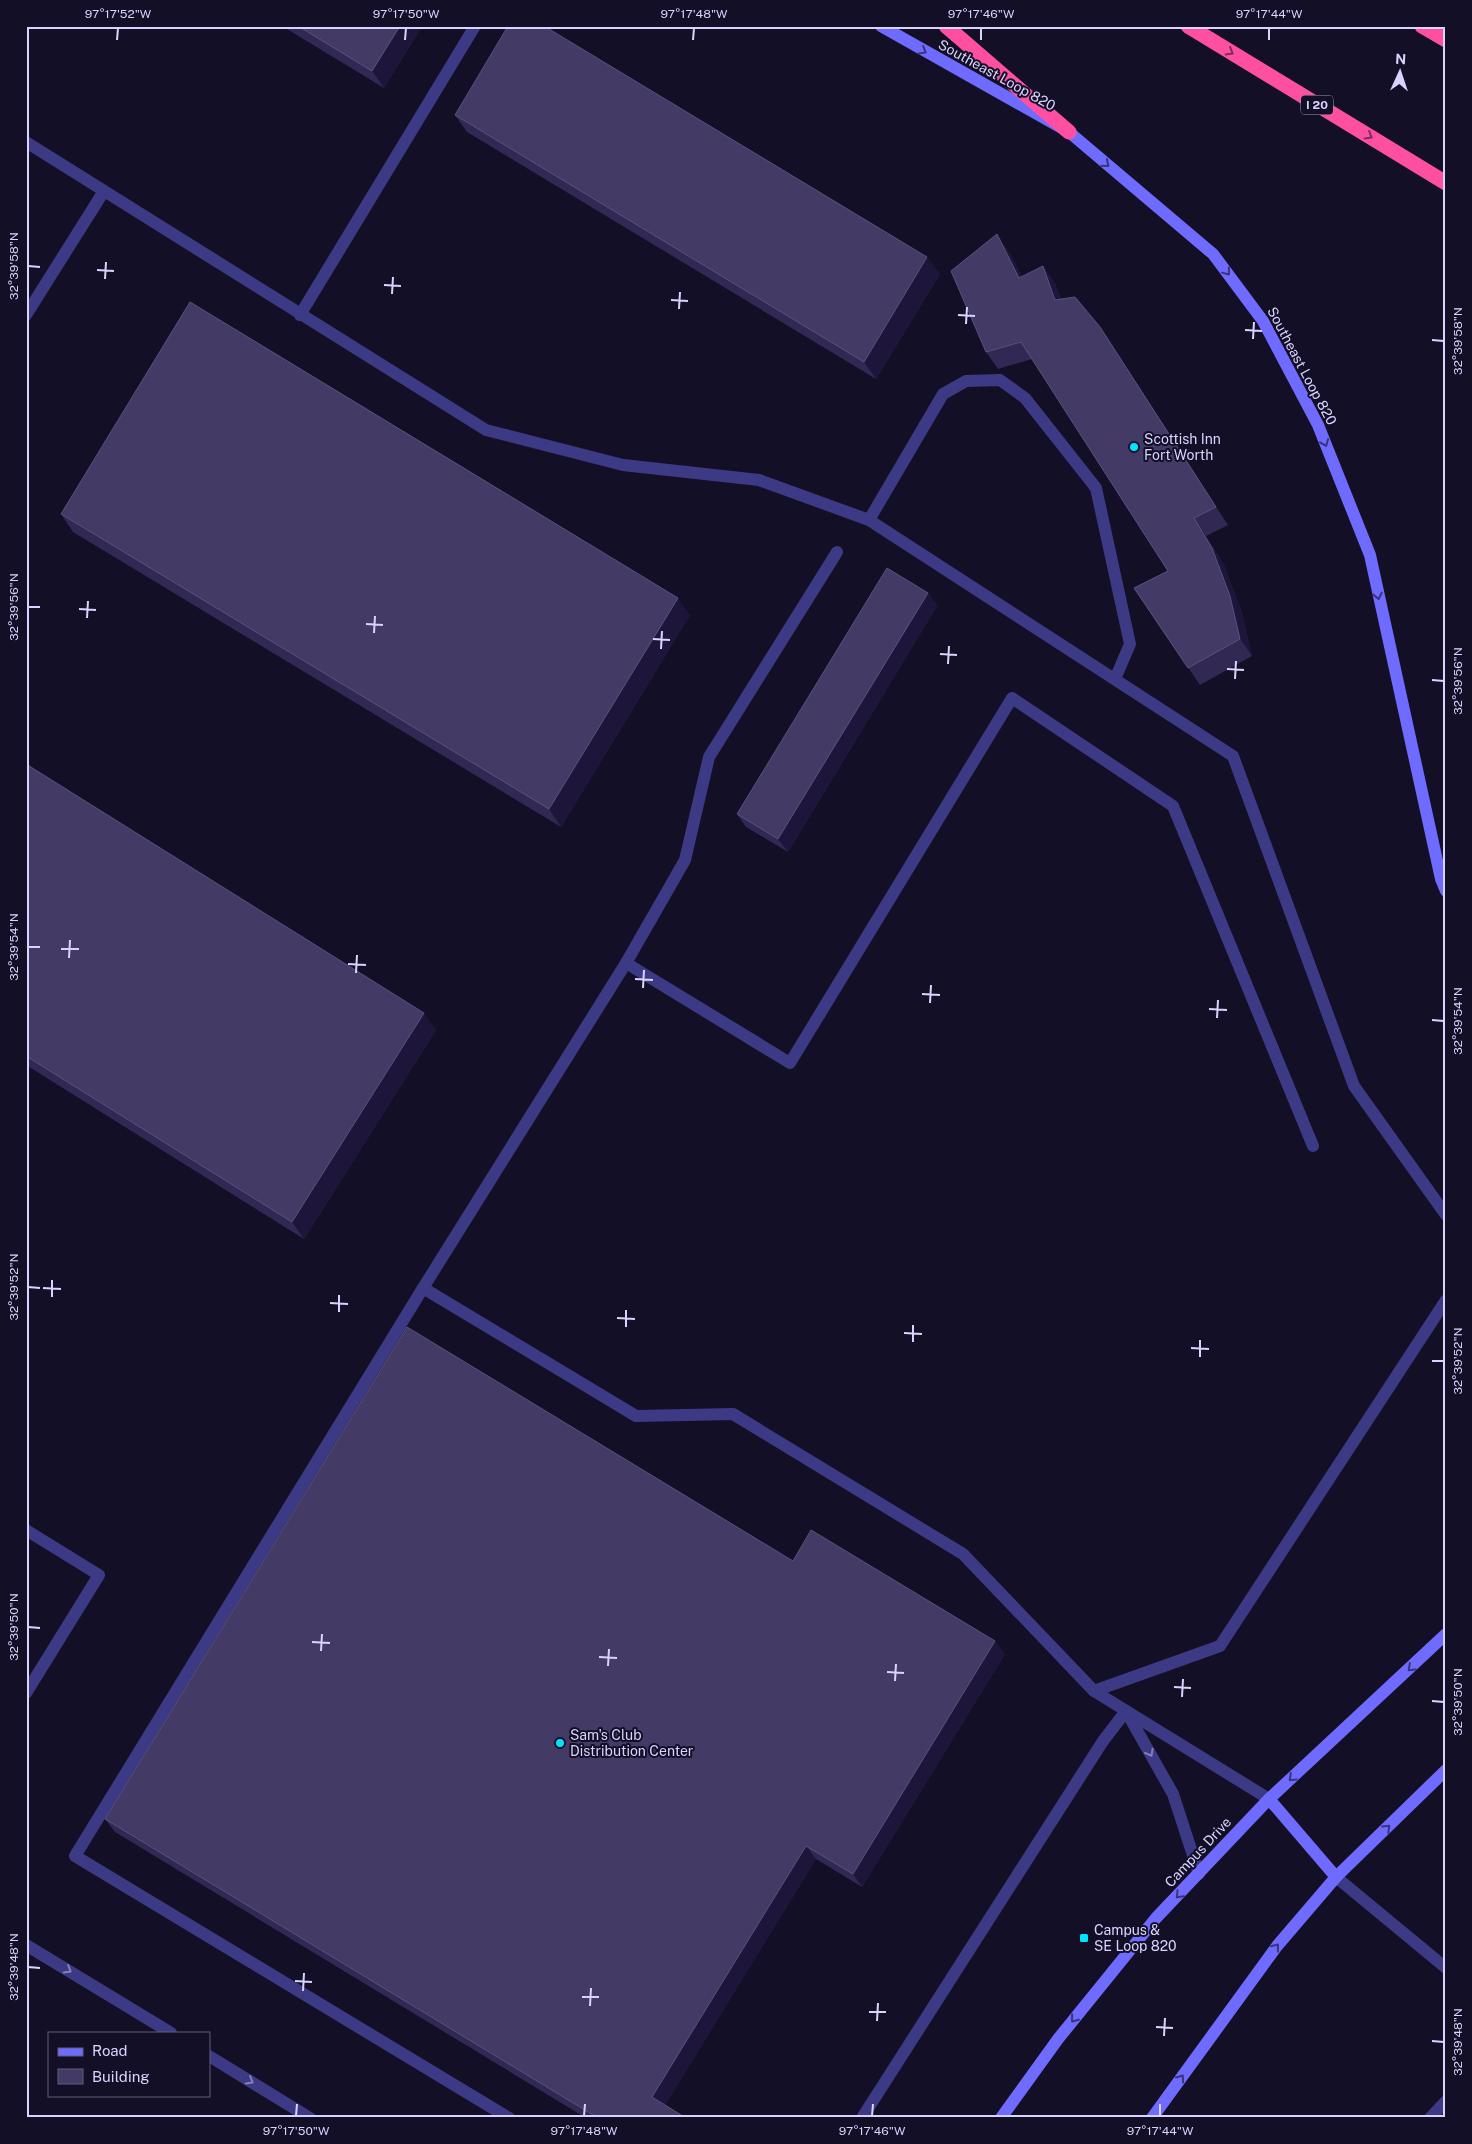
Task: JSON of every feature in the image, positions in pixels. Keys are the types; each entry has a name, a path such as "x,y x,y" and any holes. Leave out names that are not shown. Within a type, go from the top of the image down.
{"highway":[{"path":"946,26 1069,132"},
{"name":"I 20","path":"1188,26 1446,183"},
{"path":"1422,26 1446,40"}],"main road":[{"name":"Southeast Loop 820","path":"882,26 1069,132 1213,254 1263,321 1318,425 1370,555 1409,742 1441,879 1446,892"},
{"name":"Campus Drive","path":"1001,2118 1058,2039 1156,1918 1269,1799 1446,1634"},
{"path":"1152,2118 1277,1946 1336,1877 1446,1770"},
{"path":"1269,1799 1336,1877"}],"lane":[{"path":"300,315 475,26"},
{"path":"26,142 486,430 623,465 759,480 869,520 1233,756 1354,1086 1446,1215"},
{"path":"26,315 104,191"},
{"path":"869,520 943,394 966,381 1000,380 1025,398 1096,488 1130,644 1115,679"},
{"path":"509,2118 75,1856 423,1288 626,963 685,860 709,756 837,552"},
{"path":"626,963 790,1063 1012,698 1173,806 1313,1146"},
{"path":"423,1288 636,1416 733,1414 963,1554 1094,1691 1269,1799"},
{"path":"1094,1691 1220,1646 1446,1300"},
{"path":"26,1530 99,1575 26,1693"},
{"path":"1126,1710 1173,1794 1199,1874"},
{"path":"862,2118 1102,1741 1126,1710"},
{"path":"1336,1877 1446,1968"},
{"path":"26,1945 169,2032"},
{"path":"210,2057 310,2118"},
{"path":"1430,2118 1446,2101"}],"building":[{"path":"298,26 400,26 372,71"},
{"path":"508,26 544,26 927,257 864,362 455,115"},
{"name":"Scottish Inn Fort Worth","path":"997,234 1019,278 1043,266 1055,300 1075,297 1100,327 1216,507 1194,518 1212,548 1230,596 1240,639 1188,668 1134,588 1168,571 1021,342 986,352 951,271"},
{"path":"190,302 678,598 549,809 61,514"},
{"path":"887,568 928,593 778,839 737,814"},
{"path":"26,764 424,1013 292,1222 26,1056"},
{"name":"Sam's Club Distribution Center","path":"407,1327 793,1561 811,1530 995,1641 853,1874 806,1846 652,2097 686,2118 598,2118 105,1819"}],"place":[{"name":"Scottish Inn Fort Worth","path":"1134,447"},
{"name":"Sam's Club Distribution Center","path":"560,1743"},
{"name":"Campus & SE Loop 820","path":"1084,1938"}]}
